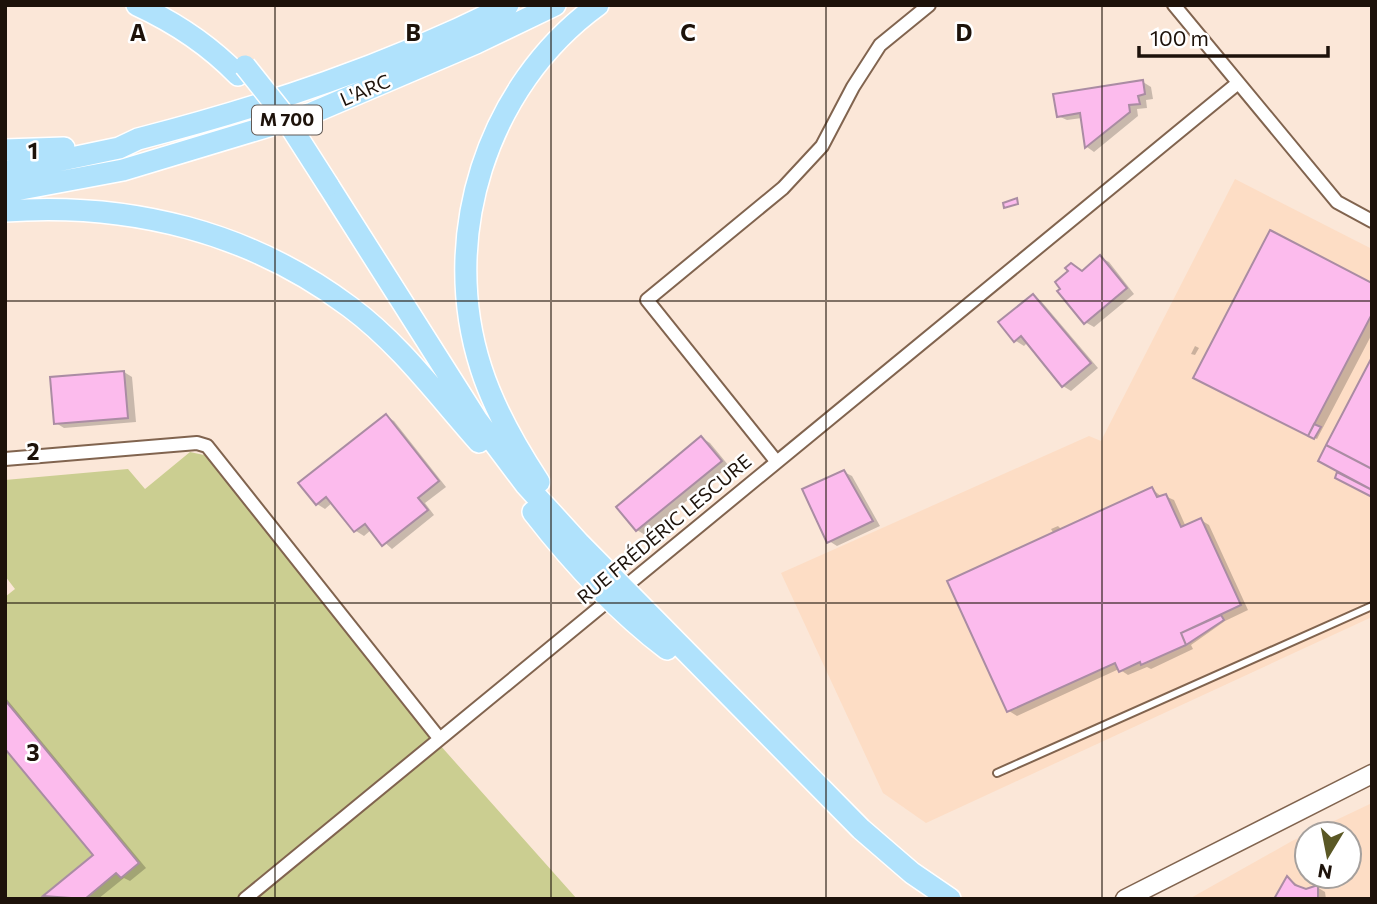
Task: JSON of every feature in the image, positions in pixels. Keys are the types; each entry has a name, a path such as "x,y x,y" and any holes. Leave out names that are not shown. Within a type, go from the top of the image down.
{"highway":[{"path":"137,5 185,30 241,71"},
{"path":"165,5 223,44 485,431 572,547"},
{"name":"L'ARC","path":"124,147 147,137 296,95 386,61 508,5"},
{"name":"L'ARC","path":"5,192 123,170 312,113 477,43 555,5"},
{"path":"572,547 488,388 471,329 465,266 468,227 475,191 485,158 506,111 539,63 598,5"},
{"path":"5,150 72,147 102,141 124,147"},
{"name":"M 700","path":"5,172 124,147"},
{"path":"323,188 489,454"},
{"path":"5,211 78,209 139,215 193,228 265,256 352,308 411,363 572,547 691,671 885,866 927,899"},
{"path":"616,592 673,645 690,656 878,845 950,899"}],"main road":[{"path":"1125,899 1372,774"},
{"path":"1150,899 1239,843"}],"street":[{"path":"776,461 647,300 783,188 822,146 853,87 880,45 929,5"},
{"path":"1174,5 1337,202 1372,221"},
{"name":"RUE FRÉDÉRIC LESCURE","path":"244,899 1238,83"},
{"path":"5,459 197,443 207,446 439,738"}],"lane":[{"path":"997,773 1372,606"}],"shaded area":[{"path":"1235,179 1372,249 1372,617 926,823 883,793 781,573 1089,436 1101,441"},
{"path":"1372,803 1372,899 1189,899 1293,841 1293,890 1363,890 1363,820 1336,820"}],"green space":[{"path":"190,452 204,455 216,466 415,717 577,899 5,899 5,597 15,589 5,576 5,480 128,469 145,489"}],"building":[{"path":"1143,80 1145,94 1138,96 1140,104 1129,105 1130,112 1085,148 1080,113 1057,117 1053,94"},
{"path":"1017,198 1018,204 1004,208 1003,203"},
{"path":"1270,230 1372,283 1372,314 1308,436 1193,378"},
{"path":"1100,255 1127,288 1084,324 1057,291 1060,289 1055,282 1068,271 1065,268 1071,263 1082,271"},
{"path":"1033,294 1091,363 1062,387 1021,336 1014,342 998,322"},
{"path":"1372,357 1372,469 1326,445"},
{"path":"124,371 128,418 54,424 50,377"},
{"path":"386,414 439,481 418,498 428,510 382,546 365,524 354,532 326,497 316,505 298,483"},
{"path":"1314,424 1321,427 1314,439 1308,436"},
{"path":"701,436 722,461 636,531 616,507"},
{"path":"1326,445 1372,469 1372,490 1318,461"},
{"path":"844,470 873,521 827,543 802,489"},
{"path":"1337,472 1372,490 1372,497 1335,478"},
{"path":"1152,487 1157,497 1166,494 1181,527 1201,518 1241,605 1181,633 1186,645 1119,672 1115,663 1007,712 947,581"},
{"path":"1221,615 1224,620 1186,645 1181,633"},
{"path":"5,700 139,863 121,878 116,873 85,899 43,896 93,855 5,749"},
{"path":"1287,876 1293,883 1293,890 1318,890 1318,899 1274,899"}]}
